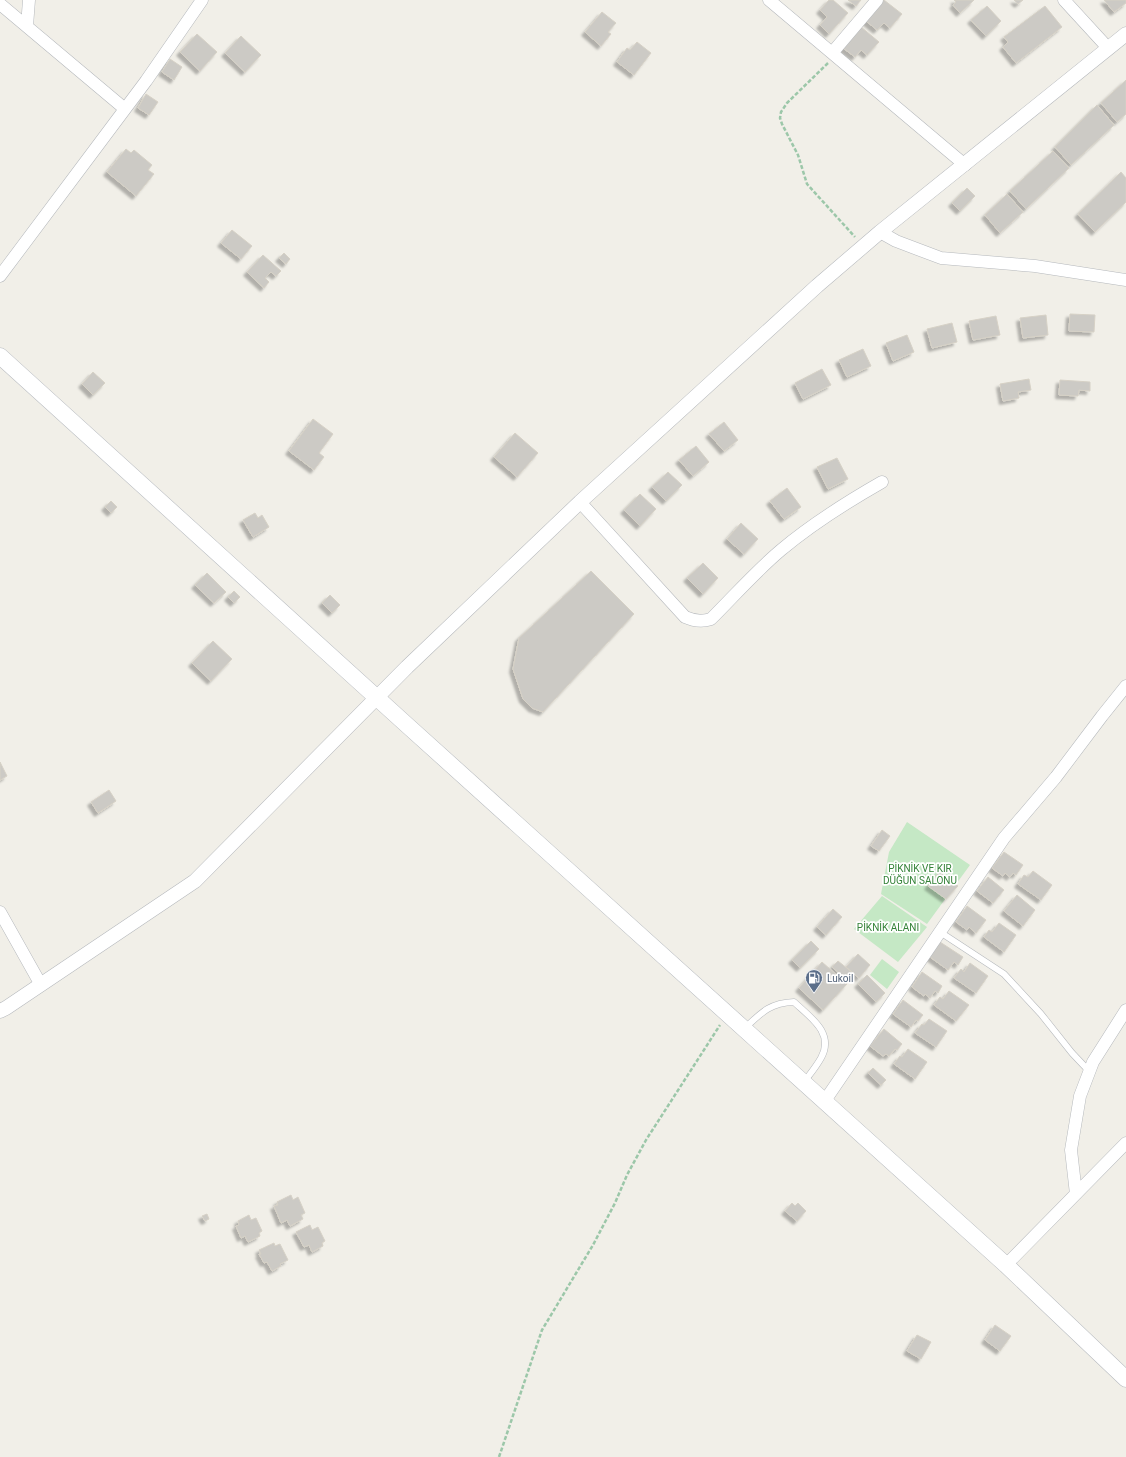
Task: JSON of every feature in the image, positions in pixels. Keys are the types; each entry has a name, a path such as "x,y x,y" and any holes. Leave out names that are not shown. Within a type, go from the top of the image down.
{"main road":[{"path":"0,356 726,1014 1006,1265 1126,1379"}],"street":[{"path":"28,26 29,0"},
{"path":"0,276 125,109 202,0"},
{"path":"769,0 965,165"},
{"path":"834,54 877,0"},
{"path":"1064,0 1108,48"},
{"path":"0,4 125,109"},
{"path":"0,1011 195,881 376,697 580,502 816,286 864,245 1126,34"},
{"path":"880,232 896,241 941,258 1035,266 1126,280"},
{"path":"580,502 685,617 694,620 705,620 711,619 756,573 806,530 856,497 882,482"},
{"path":"824,1102 1004,838 1056,777 1126,686"},
{"path":"0,912 41,985"},
{"path":"1076,1194 1071,1150 1080,1096 1093,1062 1126,1010"},
{"path":"1006,1265 1126,1143"}],"lane":[{"path":"940,932 1004,974 1041,1014 1072,1053 1089,1071"},
{"path":"744,1029 765,1009 786,1002 794,1002 819,1025 825,1045 821,1058 803,1083"}],"path":[{"path":"834,54 787,103 781,112 780,118 798,154 807,184 835,216 864,245"},
{"path":"499,1457 542,1330 589,1251 646,1140 726,1014"}],"green space":[{"name":"PİKNİK VE KIR DÜĞUN SALONU","path":"907,822 970,865 927,924 881,894 889,852"},
{"name":"PİKNİK ALANI","path":"882,896 927,927 898,962 854,929"},
{"path":"882,959 899,972 887,989 870,975"}],"building":[{"path":"829,0 833,0 848,13 829,34 820,25 827,17 820,10"},
{"path":"848,0 861,0 856,6"},
{"path":"884,0 902,14 890,28 884,23 877,30 866,21"},
{"path":"954,0 974,0 960,13 953,5 956,2"},
{"path":"1014,0 1023,0 1018,4"},
{"path":"1104,0 1126,0 1126,3 1114,12"},
{"path":"987,6 1001,21 986,36 971,20"},
{"path":"1045,6 1062,27 1016,63 1003,47 1008,42 1004,37"},
{"path":"602,12 616,23 608,32 611,34 601,46 585,32"},
{"path":"860,26 879,42 867,55 861,50 855,57 843,48"},
{"path":"197,34 217,52 200,71 180,52"},
{"path":"241,36 261,55 245,72 225,53"},
{"path":"637,42 651,53 634,75 617,62 627,48 630,50"},
{"path":"170,59 182,67 174,80 162,72"},
{"path":"1126,80 1126,114 1117,122 1101,103"},
{"path":"146,94 158,102 149,115 138,108"},
{"path":"1097,105 1114,125 1071,165 1055,147"},
{"path":"126,149 131,153 134,150 152,165 148,170 154,174 136,196 107,172"},
{"path":"1053,151 1069,168 1026,209 1010,191"},
{"path":"1121,172 1126,178 1126,202 1095,232 1078,214"},
{"path":"967,188 975,196 960,211 952,203"},
{"path":"1007,194 1023,212 1000,233 985,215"},
{"path":"232,230 252,246 241,259 221,243"},
{"path":"284,253 290,259 286,264 279,258"},
{"path":"263,255 281,271 276,276 271,272 265,278 269,282 264,288 247,272"},
{"path":"1070,314 1095,315 1094,332 1069,331"},
{"path":"1046,315 1048,335 1023,338 1020,318"},
{"path":"996,316 1000,335 973,340 969,321"},
{"path":"952,323 957,342 932,348 927,329"},
{"path":"907,335 914,352 893,361 886,343"},
{"path":"863,349 871,366 847,377 839,360"},
{"path":"822,369 831,385 803,399 795,383"},
{"path":"93,372 105,383 93,395 82,384"},
{"path":"1029,379 1031,390 1018,392 1019,398 1003,401 1000,384"},
{"path":"1060,380 1090,382 1090,391 1079,390 1078,396 1059,395"},
{"path":"313,419 333,434 319,453 324,457 314,470 289,451"},
{"path":"724,422 738,440 724,451 709,434"},
{"path":"515,433 538,453 517,477 494,457"},
{"path":"696,446 709,462 693,476 679,460"},
{"path":"837,458 848,479 828,489 817,467"},
{"path":"668,472 682,485 666,501 652,487"},
{"path":"787,488 801,507 784,519 770,501"},
{"path":"640,494 656,509 640,526 624,510"},
{"path":"111,501 117,507 111,513 105,507"},
{"path":"255,513 258,518 262,515 269,527 253,537 243,520"},
{"path":"741,523 758,539 744,554 727,539"},
{"path":"703,563 718,578 703,594 687,578"},
{"path":"591,571 634,614 543,712 532,708 523,699 513,669 519,638"},
{"path":"207,573 226,592 214,603 195,585"},
{"path":"234,591 240,597 234,603 228,597"},
{"path":"330,595 340,605 332,613 322,603"},
{"path":"213,641 232,659 211,681 192,663"},
{"path":"0,762 7,776 0,780"},
{"path":"109,790 116,801 98,813 91,802"},
{"path":"882,830 890,836 879,851 871,846"},
{"path":"1004,852 1023,865 1016,875 1013,873 1010,877 1005,873 1003,876 992,868"},
{"path":"1033,871 1052,885 1041,900 1018,884 1024,875 1028,877"},
{"path":"939,872 958,886 946,899 928,886"},
{"path":"988,877 1004,890 993,903 977,891"},
{"path":"1017,895 1035,910 1023,926 1004,911"},
{"path":"967,906 986,920 976,933 969,927 967,930 956,922"},
{"path":"833,909 842,917 826,935 817,927"},
{"path":"999,923 1016,935 1004,952 984,937 989,930 992,932"},
{"path":"811,941 819,949 800,968 792,960"},
{"path":"940,942 963,957 958,965 954,962 948,970 930,957"},
{"path":"858,954 870,965 859,978 846,967"},
{"path":"838,961 853,973 847,980 832,967"},
{"path":"822,962 847,984 823,1010 799,988"},
{"path":"970,963 988,976 976,993 954,978 961,969 964,972"},
{"path":"922,972 942,986 938,993 935,991 930,998 925,994 924,996 912,987"},
{"path":"867,975 885,993 876,1002 858,984"},
{"path":"949,991 969,1005 956,1021 934,1005 940,997 943,999"},
{"path":"903,1000 923,1015 918,1021 916,1020 911,1027 893,1014"},
{"path":"929,1019 947,1031 936,1047 915,1033 922,1024 924,1025"},
{"path":"884,1029 902,1044 889,1056 886,1054 883,1056 870,1046"},
{"path":"908,1049 927,1062 915,1079 894,1064"},
{"path":"873,1068 886,1080 881,1085 868,1073"},
{"path":"291,1195 293,1200 298,1197 305,1213 301,1215 303,1219 290,1226 287,1220 281,1223 274,1206 278,1205 277,1202"},
{"path":"792,1203 795,1206 798,1203 806,1211 797,1221 785,1211"},
{"path":"207,1214 209,1219 205,1221 202,1216"},
{"path":"249,1215 251,1220 256,1218 262,1231 259,1233 260,1236 248,1242 245,1236 241,1238 236,1226 239,1225 238,1221"},
{"path":"310,1225 312,1230 318,1227 325,1241 322,1243 323,1246 312,1252 309,1245 304,1247 296,1232"},
{"path":"274,1243 275,1246 280,1244 288,1260 280,1264 281,1266 272,1271 267,1262 264,1263 259,1254 261,1254 259,1250"},
{"path":"995,1325 1011,1336 1000,1351 985,1340"},
{"path":"917,1335 931,1342 921,1359 907,1351"}],"place":[{"name":"Lukoil","path":"814,993"}]}
